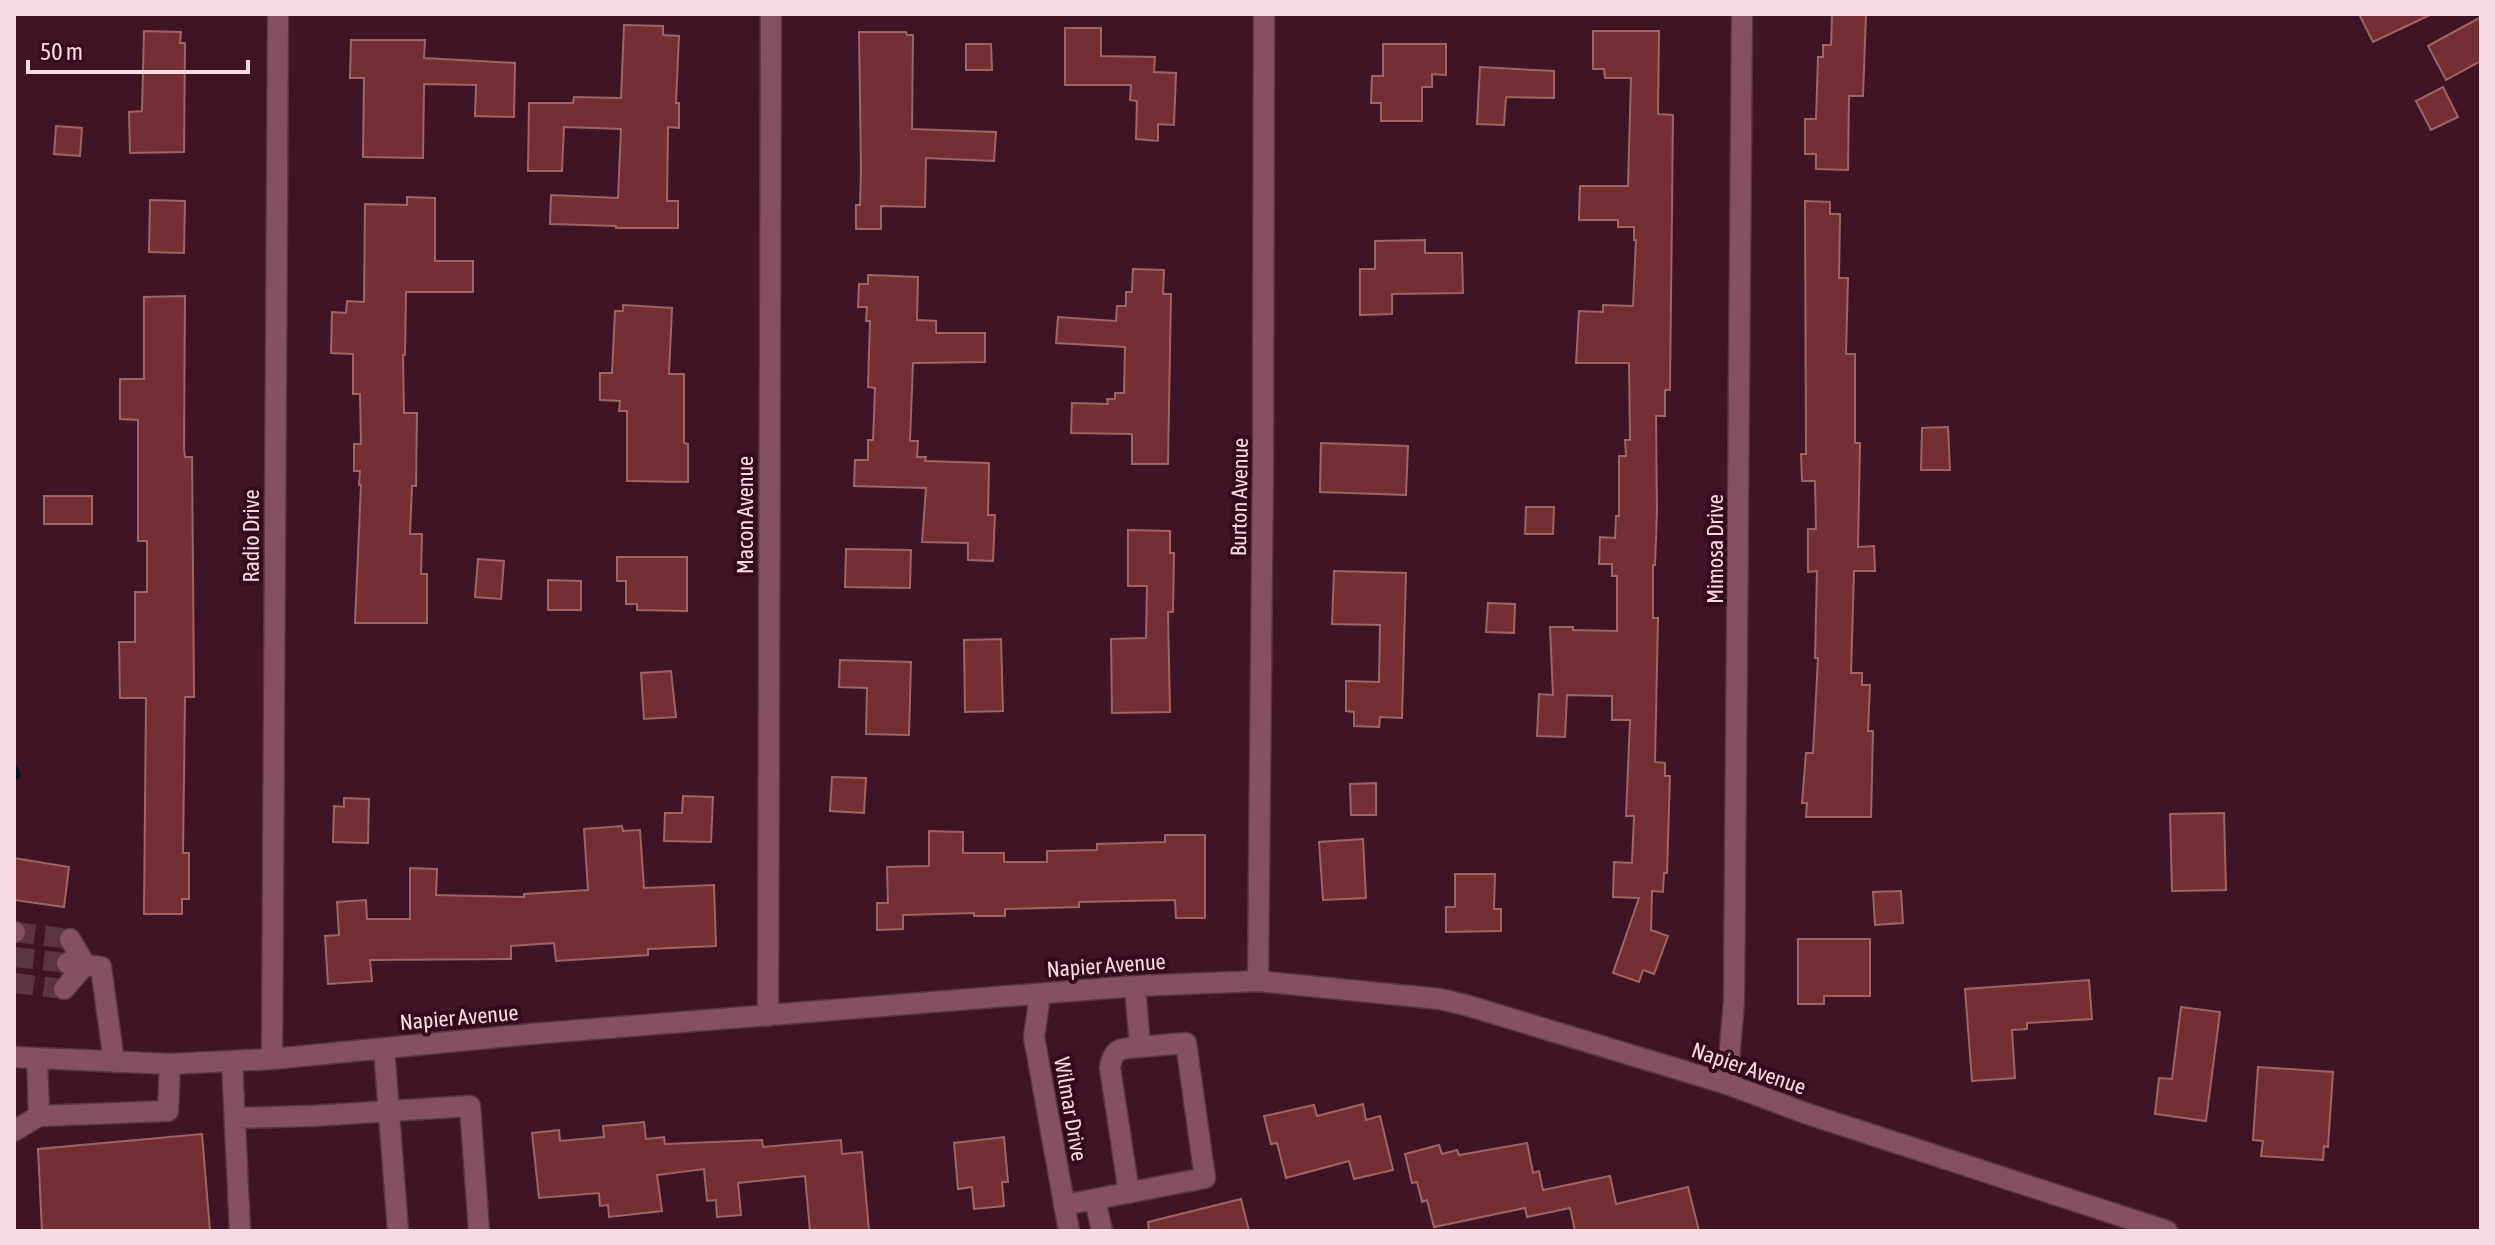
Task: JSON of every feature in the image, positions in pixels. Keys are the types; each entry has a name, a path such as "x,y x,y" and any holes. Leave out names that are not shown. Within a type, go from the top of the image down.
{"street":[{"name":"Radio Drive","path":"272,1059 278,14"},
{"name":"Macon Avenue","path":"768,1016 771,14"},
{"name":"Burton Avenue","path":"1258,981 1264,429 1264,14"},
{"name":"Mimosa Drive","path":"1727,1084 1734,1001 1742,14"},
{"path":"64,989 76,964 70,939"},
{"path":"76,964 101,967 114,1062"},
{"name":"Napier Avenue","path":"14,1057 170,1064 272,1059 1135,986 1258,981 1440,999 1469,1006 1727,1084 1805,1113 2167,1231"},
{"path":"1135,986 1140,1047"},
{"name":"Wilmar Drive","path":"1040,995 1034,1037 1069,1231"},
{"path":"1064,1205 1129,1193 1205,1178 1186,1043 1119,1050 1111,1057 1110,1068 1129,1193"},
{"path":"384,1048 398,1231"},
{"path":"37,1058 39,1116"},
{"path":"232,1061 240,1231"},
{"path":"14,1131 39,1116 168,1111 170,1064"},
{"path":"235,1118 470,1106 479,1231"},
{"path":"1095,1199 1102,1231"}],"building":[{"path":"1832,14 1866,14 1863,96 1849,96 1848,170 1816,169 1816,154 1805,154 1805,119 1816,119 1818,57 1823,57 1823,45 1831,45"},
{"path":"2359,14 2432,14 2373,42"},
{"path":"2481,17 2481,61 2446,80 2428,46"},
{"path":"624,25 663,26 663,35 679,36 676,103 679,103 679,128 668,127 667,201 678,201 678,228 550,224 551,195 618,198 621,129 564,127 562,171 528,171 529,103 573,103 574,97 621,98"},
{"path":"1065,28 1101,28 1101,56 1155,57 1154,72 1176,73 1174,125 1158,124 1158,141 1136,139 1137,101 1130,100 1131,85 1065,85"},
{"path":"144,31 181,32 180,43 185,43 184,152 130,153 129,112 142,111"},
{"path":"1593,31 1659,31 1658,114 1673,115 1670,390 1665,390 1665,416 1656,416 1657,511 1653,565 1653,618 1658,618 1655,762 1665,763 1665,776 1670,776 1667,873 1664,873 1663,892 1652,891 1651,930 1668,936 1654,974 1643,970 1639,982 1613,973 1639,898 1613,897 1614,862 1632,863 1634,816 1626,816 1630,720 1612,720 1612,696 1567,695 1565,737 1537,736 1539,694 1553,695 1550,627 1617,631 1617,576 1612,576 1612,564 1599,564 1600,537 1615,538 1616,516 1619,516 1619,456 1626,456 1625,440 1630,440 1629,363 1576,363 1579,311 1603,312 1603,305 1633,306 1636,240 1634,227 1618,227 1618,220 1579,220 1580,186 1628,186 1631,78 1605,78 1604,69 1593,69"},
{"path":"859,32 906,32 913,35 912,129 996,132 994,161 926,158 925,207 881,206 881,229 856,229 861,170"},
{"path":"351,40 425,40 424,58 515,63 514,117 475,116 476,85 424,84 423,158 363,157 364,78 350,78"},
{"path":"966,44 991,44 992,70 966,70"},
{"path":"1383,44 1446,44 1446,75 1432,74 1432,87 1422,87 1422,121 1381,121 1381,103 1371,103 1372,76 1383,76"},
{"path":"1480,67 1554,71 1554,98 1506,97 1504,125 1477,124"},
{"path":"2443,87 2458,117 2431,130 2416,101"},
{"path":"56,126 82,128 80,156 54,154"},
{"path":"407,197 435,198 435,261 473,261 473,292 406,292 404,413 417,413 416,486 412,486 410,534 422,534 421,574 427,574 427,623 355,623 361,485 360,471 354,471 354,444 361,444 360,394 353,394 353,354 331,353 332,312 346,313 347,301 364,302 365,204 407,205"},
{"path":"150,200 185,201 184,253 149,252"},
{"path":"1805,201 1830,202 1830,214 1840,214 1839,278 1848,278 1846,354 1855,354 1855,443 1860,443 1858,547 1874,546 1875,571 1854,571 1851,673 1862,673 1862,685 1870,685 1868,731 1873,731 1871,817 1806,817 1807,803 1802,803 1806,753 1813,753 1818,658 1815,658 1817,571 1808,572 1808,529 1816,529 1815,481 1802,481 1801,454 1806,454"},
{"path":"1425,240 1425,253 1462,253 1463,293 1392,294 1392,314 1360,315 1360,269 1375,269 1375,241"},
{"path":"1133,269 1164,270 1163,294 1171,294 1168,464 1132,464 1132,434 1071,433 1072,403 1108,404 1107,399 1115,399 1115,393 1124,393 1125,347 1056,343 1058,317 1116,321 1117,306 1126,306 1126,292 1132,292"},
{"path":"868,275 918,277 917,320 936,321 936,333 985,333 985,362 913,363 910,441 918,441 917,457 926,457 925,461 989,463 988,515 995,515 993,561 968,560 968,543 922,542 926,488 854,486 855,460 868,460 868,440 873,440 875,388 868,387 870,321 866,321 867,307 858,307 859,284 868,284"},
{"path":"185,296 184,448 185,457 192,457 194,697 185,697 183,853 189,853 189,899 182,899 182,914 144,914 146,698 120,698 119,642 135,642 135,592 147,592 147,541 138,541 138,420 120,419 120,379 144,379 144,297"},
{"path":"623,305 672,308 669,374 684,374 684,443 688,444 688,482 627,481 627,411 619,411 620,401 600,400 600,373 612,373 615,311 623,311"},
{"path":"1948,427 1950,470 1921,470 1922,428"},
{"path":"1321,443 1408,446 1406,495 1320,492"},
{"path":"44,496 92,496 92,524 44,524"},
{"path":"1526,507 1554,507 1553,534 1525,534"},
{"path":"1128,530 1170,531 1170,553 1174,553 1173,612 1168,612 1170,712 1112,713 1111,639 1146,638 1147,586 1128,586"},
{"path":"846,549 911,550 910,588 845,587"},
{"path":"617,557 687,557 687,611 637,610 637,604 626,604 626,581 617,581"},
{"path":"478,559 504,561 501,599 475,597"},
{"path":"1334,571 1406,573 1402,718 1380,717 1379,727 1354,726 1354,712 1346,711 1346,681 1379,682 1380,625 1332,624"},
{"path":"548,580 581,581 581,610 548,610"},
{"path":"1488,603 1515,604 1514,633 1486,632"},
{"path":"1001,639 1003,711 965,712 964,640"},
{"path":"840,660 911,662 909,735 866,734 867,688 839,687"},
{"path":"671,671 676,717 644,719 641,673"},
{"path":"832,777 866,778 864,813 830,811"},
{"path":"1376,783 1376,815 1351,815 1350,784"},
{"path":"683,796 713,797 711,842 664,841 665,813 682,813"},
{"path":"344,798 369,799 368,843 333,842 334,806 344,807"},
{"path":"2224,813 2226,890 2172,891 2170,814"},
{"path":"622,826 623,831 640,830 644,888 714,885 716,946 648,949 648,955 556,961 554,943 511,946 511,959 370,960 372,981 328,984 325,936 339,935 337,902 366,900 367,919 410,919 410,868 437,869 436,895 524,897 524,894 588,890 584,829"},
{"path":"929,831 963,832 963,853 1004,853 1004,862 1047,862 1047,851 1097,850 1097,844 1165,842 1165,835 1205,835 1205,918 1176,918 1175,900 1079,902 1079,907 1005,909 1005,916 974,916 974,913 903,915 903,929 877,930 877,903 888,903 887,867 929,866"},
{"path":"1363,839 1366,898 1323,900 1319,842"},
{"path":"14,858 69,867 64,907 14,900"},
{"path":"1455,874 1495,874 1494,909 1501,909 1501,931 1446,932 1446,907 1455,907"},
{"path":"1901,891 1903,923 1875,925 1873,892"},
{"path":"1798,939 1870,939 1870,996 1824,996 1824,1004 1798,1004"},
{"path":"2089,980 2092,1019 2027,1023 2027,1029 2012,1030 2015,1078 1972,1081 1965,989"},
{"path":"2181,1007 2220,1012 2206,1121 2155,1114 2159,1078 2172,1079"},
{"path":"2258,1067 2333,1072 2328,1147 2324,1146 2323,1160 2261,1156 2263,1141 2253,1140"},
{"path":"1363,1104 1366,1120 1380,1116 1393,1170 1354,1179 1349,1161 1286,1178 1277,1143 1271,1144 1264,1116 1314,1105 1317,1116"},
{"path":"644,1122 646,1139 664,1137 665,1144 762,1140 763,1147 841,1140 842,1154 862,1152 869,1231 810,1231 805,1176 738,1183 741,1215 717,1217 716,1200 707,1201 704,1169 657,1175 662,1211 609,1217 608,1205 600,1206 599,1193 539,1198 532,1133 559,1130 560,1141 604,1137 603,1126"},
{"path":"202,1134 210,1231 42,1231 38,1149"},
{"path":"1004,1137 1008,1182 1002,1182 1004,1206 974,1209 972,1187 958,1189 954,1143"},
{"path":"1527,1143 1533,1173 1539,1171 1543,1190 1610,1176 1616,1204 1688,1187 1699,1231 1575,1231 1570,1208 1527,1217 1525,1208 1434,1227 1427,1200 1422,1202 1417,1182 1412,1183 1405,1154 1439,1145 1442,1154 1457,1150 1459,1155"},
{"path":"1241,1199 1249,1231 1149,1231 1148,1222"}],"waterway":[{"path":"14,770 16,775"}],"tunnel":[{"path":"15,932 70,939"},
{"path":"14,957 67,963"},
{"path":"14,983 64,989"}]}
